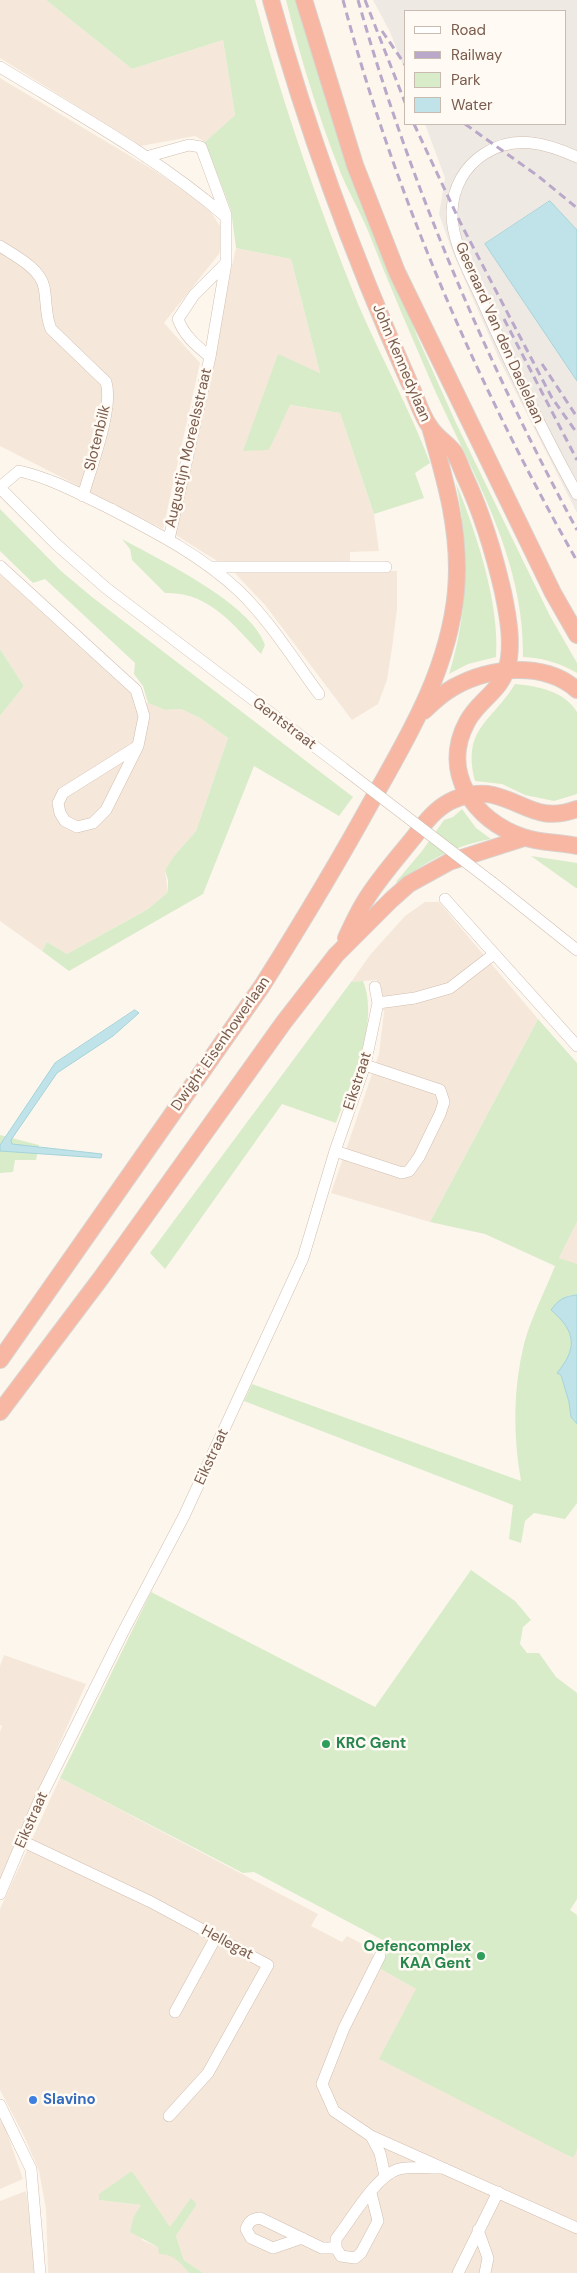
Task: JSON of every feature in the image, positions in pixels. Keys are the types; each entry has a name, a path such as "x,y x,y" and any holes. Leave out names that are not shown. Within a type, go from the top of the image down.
{"highway":[{"name":"John Kennedylaan","path":"271,0 290,68 325,172 380,317 430,428 454,453 480,510 503,595 510,643 506,670 499,685 468,720 461,735 458,752 458,772 467,796 490,821 524,838 577,846"},
{"path":"304,0 354,165 397,272 553,593 577,635"},
{"name":"Dwight Eisenhowerlaan","path":"0,1360 229,1034 298,929 420,714 443,656 456,590 456,528 445,479 430,428"},
{"name":"Dwight Eisenhowerlaan","path":"420,714 453,688 484,675 506,670 548,674 563,680 577,690"},
{"path":"0,1412 101,1278 279,1030 336,955 366,900 437,810 449,802 481,793 492,795 534,811 552,814 567,813 577,809"},
{"name":"John Kennedylaan","path":"336,955 409,884 449,862 524,838"}],"street":[{"path":"0,67 146,157 199,193 226,217"},
{"name":"Geeraard Van den Daelelaan","path":"577,156 536,143 518,142 496,147 475,161 461,177 454,196 452,212 455,235 483,302 525,395 577,494"},
{"name":"Augustijn Moreelsstraat","path":"146,157 189,145 201,147 226,217 226,263 210,357 169,539"},
{"name":"Slotenbilk","path":"0,246 37,272 44,286 47,320 50,329 106,382 109,392 108,408 83,496"},
{"name":"Augustijn Moreelsstraat","path":"210,357 192,342 178,319 194,295 226,263"},
{"name":"Gentstraat","path":"319,694 263,618 240,592 210,566 169,539 83,496 35,475 19,471 0,488 56,544 106,588 493,883 577,950"},
{"path":"0,566 136,690 144,716 138,746 106,810 93,823 77,827 64,821 58,803 63,793 138,746"},
{"path":"210,566 386,567"},
{"path":"445,899 577,1046"},
{"path":"378,1002 415,998 450,988 494,954"},
{"name":"Eikstraat","path":"0,1894 44,1792 122,1634 184,1516 303,1258 334,1151 365,1065 378,1002 375,987"},
{"path":"334,1151 402,1173 409,1170 419,1158 440,1114 444,1102 440,1090 365,1065"},
{"name":"Hellegat","path":"22,1841 151,1902 268,1965 208,2073 169,2116"},
{"path":"175,2012 216,1937"},
{"path":"380,1956 344,2028 322,2084 334,2111 371,2136 577,2228"},
{"path":"0,2105 31,2169 39,2242 40,2273"},
{"path":"371,2136 380,2153 386,2176"},
{"path":"371,2193 378,2221 361,2253 355,2258 341,2256 336,2248 336,2239 371,2193 386,2176 400,2169 443,2168"},
{"path":"458,2273 498,2192"},
{"path":"478,2230 488,2258 485,2273"},
{"path":"302,2238 322,2248 336,2248"}],"shaded area":[{"path":"0,0 46,0 132,69 223,40 235,115 205,142 195,136 141,146 0,58"},
{"path":"373,0 577,0 577,230 550,201 485,244 577,381 577,513 500,361 453,253 439,214 445,178 425,125 567,125 567,10 404,10 404,68 390,32"},
{"path":"0,78 152,169 207,206 220,226 222,240 219,254 164,323 200,363 163,529 0,446"},
{"path":"236,248 291,259 320,373 278,355 244,450 269,450 289,405 340,413 374,514 379,551 350,552 350,563 217,561 171,532"},
{"path":"232,570 397,571 397,609 392,648 387,680 378,704 352,720 265,605"},
{"path":"0,574 130,693 135,701 148,703 165,710 181,709 200,718 228,738 196,831 174,856 165,870 168,892 148,909 67,954 47,942 42,951 0,921 0,716 24,686 0,649"},
{"path":"425,902 439,902 538,1019 430,1222 331,1193 379,1054 384,1012 377,980 351,982 370,955 405,916"},
{"path":"577,1222 577,1264 576,1266 559,1258"},
{"path":"4,1655 86,1684 18,1837 0,1883 0,1732 2,1726 0,1725 0,1666"},
{"path":"60,1778 318,1914 311,1926 342,1942 347,1936 370,1948 379,1968 416,1989 558,2149 572,2158 577,2150 577,2273 203,2273 184,2260 176,2236 197,2204 191,2199 170,2228 132,2171 99,2200 142,2205 134,2216 142,2240 177,2259 189,2273 48,2273 46,2209 39,2171 24,2136 0,2090 0,1909"},
{"path":"0,2120 5,2127 23,2179 0,2189"},
{"path":"26,2191 33,2247 34,2273 0,2273 0,2201"}],"green space":[{"path":"46,0 255,0 289,115 329,229 358,304 414,423 430,463 415,473 424,498 374,514 340,413 290,405 269,450 243,451 278,354 320,373 291,259 236,248 231,210 205,142 235,115 223,40 132,69"},
{"path":"286,0 298,0 417,336 456,423 550,616 577,663 577,673 551,662 523,657 521,620 515,585 493,516 432,384 364,223 341,174 309,84"},
{"path":"456,483 485,568 494,614 496,657 468,664 449,674 460,627 465,579 463,531"},
{"path":"0,509 61,571 92,597 353,797 339,816 254,766 203,894 69,971 42,951 47,942 67,954 148,909 168,892 168,880 165,870 174,856 196,831 228,738 200,718 181,709 165,710 148,703 143,686 134,674 135,663 45,579 33,583 0,551"},
{"path":"122,539 180,571 224,599 256,629 265,645 261,654 230,621 207,604 180,594 165,593 132,560 130,549"},
{"path":"0,649 24,686 0,716"},
{"path":"515,684 533,686 558,694 572,705 577,712 577,794 554,801 525,795 502,784 475,781 472,749 476,737 481,727"},
{"path":"462,809 476,828 491,839 466,845 442,855 398,883 396,882 422,851 444,820 453,817"},
{"path":"531,856 577,863 577,888 576,888"},
{"path":"363,981 368,1015 366,1034 356,1072 336,1123 282,1104 165,1269 150,1253 351,982"},
{"path":"538,1019 577,1063 577,1222 559,1258 577,1264 577,1295 566,1296 563,1319 571,1335 573,1348 568,1360 557,1373 561,1375 569,1402 571,1417 577,1424 577,1503 565,1519 534,1513 525,1521 521,1543 509,1539 513,1505 244,1401 252,1384 521,1481 518,1464 515,1412 520,1361 530,1324 555,1266 485,1234 430,1222"},
{"path":"0,1135 39,1145 36,1160 15,1160 13,1172 0,1173"},
{"path":"471,1570 515,1601 531,1620 523,1627 520,1644 527,1653 539,1653 556,1677 577,1693 577,1899 570,1910 577,1915 577,2150 573,2158 379,2059 416,1989 379,1968 392,1945 254,1872 243,1873 60,1778 151,1592 375,1707"},
{"path":"132,2171 170,2227 191,2198 197,2204 176,2236 184,2260 203,2273 189,2273 176,2259 168,2255 159,2254 158,2247 130,2232 134,2216 141,2205 99,2200 99,2194"}],"water":[{"path":"550,201 577,230 577,381 485,244"},
{"path":"135,1010 139,1013 113,1036 57,1073 11,1140 12,1144 102,1154 101,1158 0,1151 0,1145 55,1063"},
{"path":"577,1295 577,1424 571,1417 569,1402 561,1375 557,1373 564,1364 571,1348 570,1333 560,1318 551,1310 562,1299"}],"railway":[{"path":"343,0 387,146 442,288 506,427 577,561"},
{"path":"358,0 401,137 453,271 481,337 512,402 577,530"},
{"path":"365,0 404,100"},
{"path":"382,31 404,63"},
{"path":"414,125 460,222 552,398 577,433"},
{"path":"466,125 538,176 577,208"},
{"path":"504,319 577,460"},
{"path":"542,364 577,417"}],"place":[{"name":"KRC Gent","path":"326,1744"},
{"name":"Oefencomplex KAA Gent","path":"481,1956"},
{"name":"Slavino","path":"33,2100"}]}
